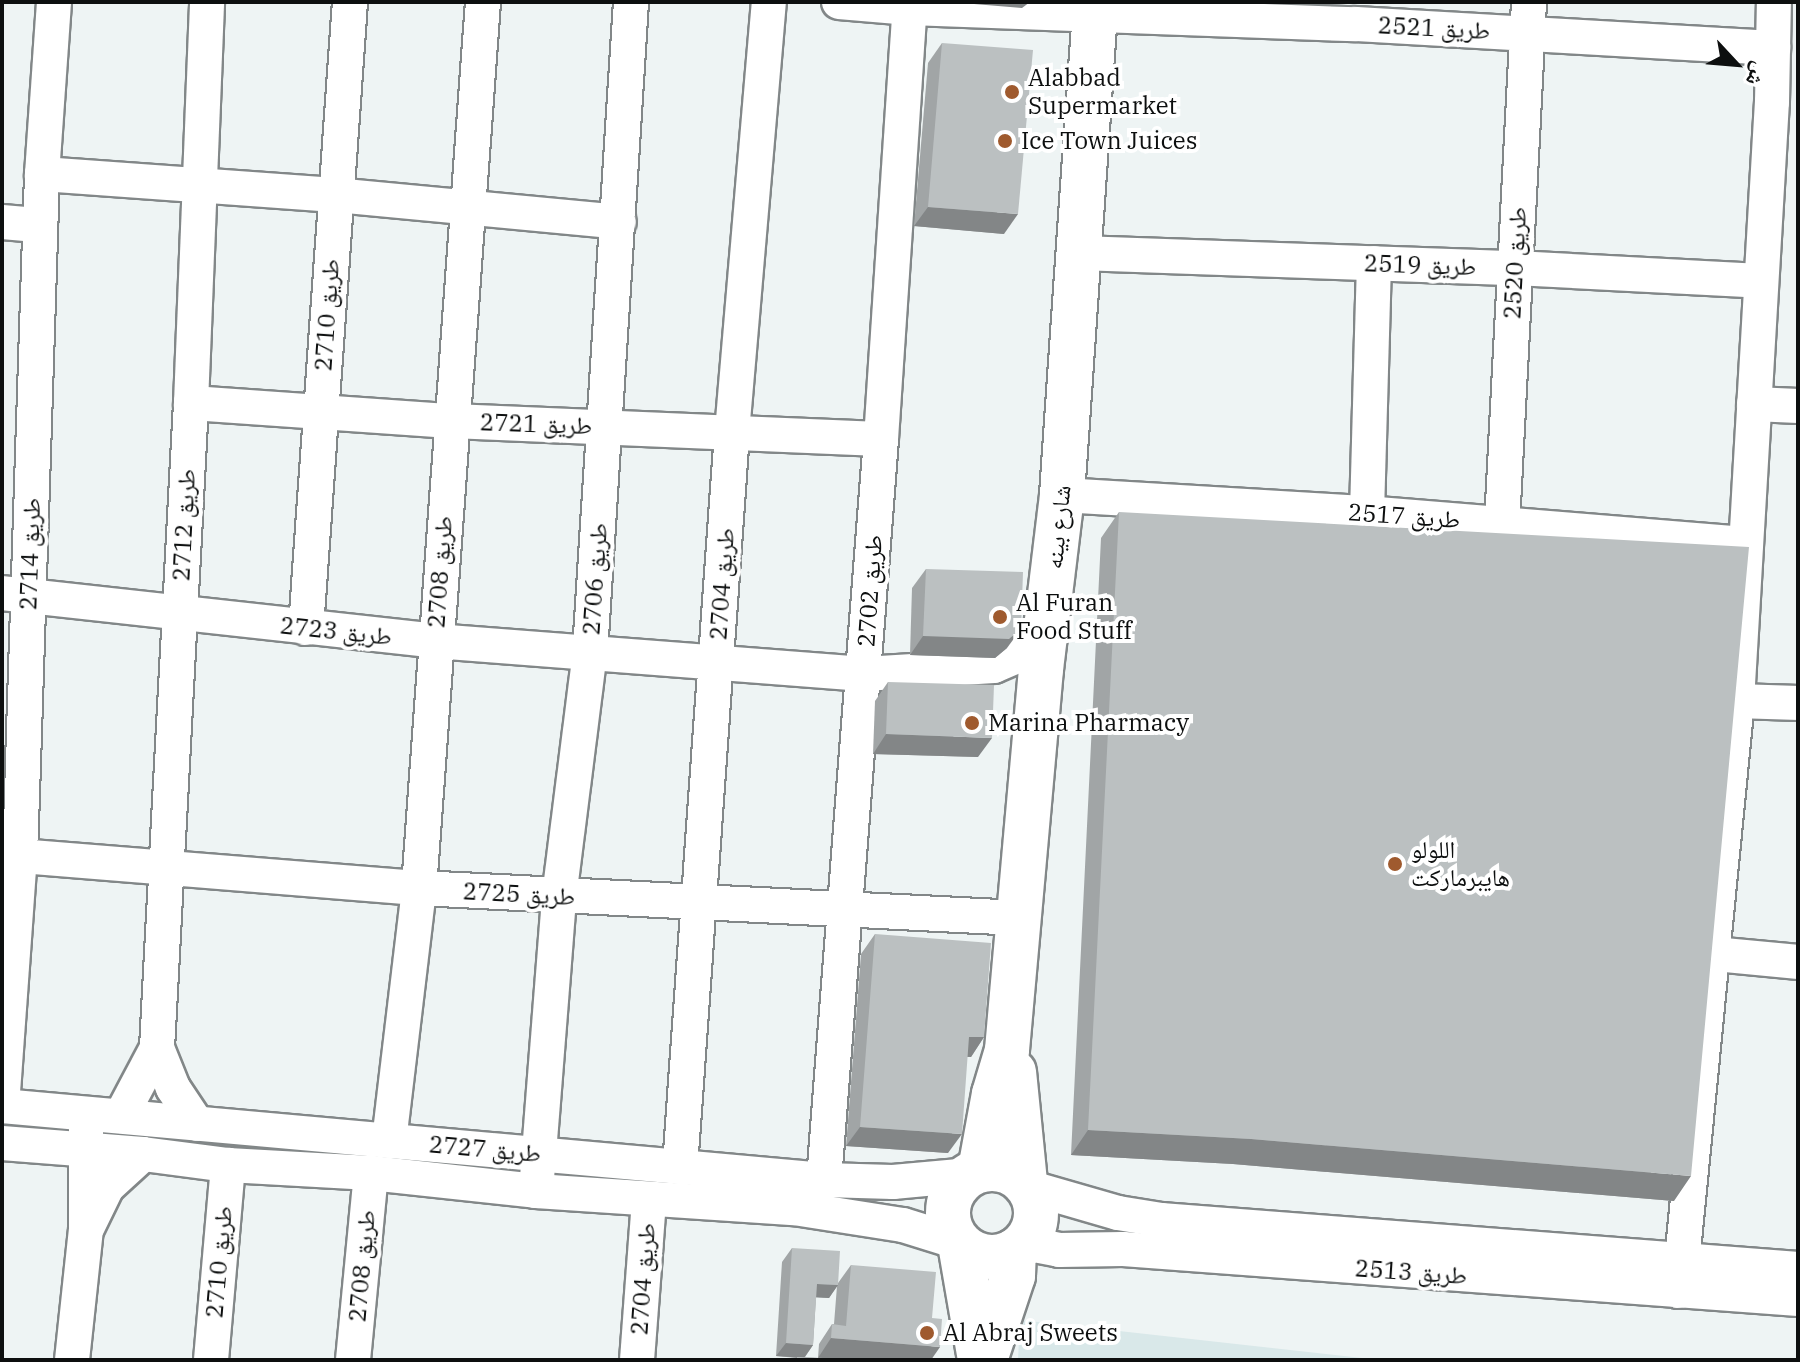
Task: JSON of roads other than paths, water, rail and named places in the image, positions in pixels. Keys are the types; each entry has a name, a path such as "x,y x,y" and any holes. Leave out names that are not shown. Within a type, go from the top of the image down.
{"street":[{"name":"طريق 2714","path":"2,1106 20,856 15,594 54,2"},
{"name":"طريق 2712","path":"121,1116 157,1048 191,403 207,2"},
{"name":"طريق 2710","path":"306,628 350,2"},
{"name":"طريق 2708","path":"389,1141 419,888 465,208 483,2"},
{"name":"طريق 2706","path":"536,1191 559,897 590,652 631,2"},
{"name":"طريق 2704","path":"680,1167 732,432 769,2"},
{"name":"طريق 2521","path":"839,2 1529,18 1773,48"},
{"path":"1680,1275 1737,701 1761,281 1785,102 1773,48 1774,2"},
{"name":"طريق 2702","path":"824,1180 864,674 910,5"},
{"name":"شارع بينه","path":"974,1173 1007,1050 1045,636 1062,495 1095,8"},
{"name":"طريق 2520","path":"1502,524 1529,18"},
{"path":"42,174 335,195 619,222"},
{"path":"2,222 40,225"},
{"name":"طريق 2519","path":"1079,253 1515,268 1761,281"},
{"path":"1367,513 1374,263"},
{"name":"طريق 2721","path":"191,403 451,421 881,439"},
{"path":"1754,404 1798,406"},
{"name":"طريق 2517","path":"1062,495 1367,513 1746,544"},
{"name":"طريق 2723","path":"15,594 435,641 864,674 994,666 1031,650 1045,636"},
{"path":"1737,701 1798,703"},
{"name":"طريق 2725","path":"20,856 559,897 1019,918"},
{"path":"1714,954 1798,962"},
{"name":"طريق 2712","path":"157,1048 173,1088 197,1124"},
{"name":"شارع بينه","path":"1007,1050 1014,1073 1026,1185"},
{"name":"طريق 2727","path":"2,1106 824,1180 893,1182 974,1173"},
{"path":"72,1360 86,1230 86,1114"},
{"name":"طريق 2727","path":"2,1143 143,1154 228,1165 371,1173 536,1191 852,1215 959,1243"},
{"path":"86,1230 107,1187 143,1154"},
{"name":"طريق 2710","path":"211,1360 228,1165"},
{"path":"982,1360 1013,1276 1019,1247 1036,1216 1026,1185 1005,1170 974,1173 951,1194 948,1206 951,1232 970,1252 992,1257 1019,1247"},
{"name":"طريق 2708","path":"353,1360 371,1173"},
{"name":"طريق 2513","path":"1026,1185 1118,1213 1161,1220 1680,1275 1798,1299"},
{"name":"طريق 2704","path":"637,1360 649,1199"},
{"path":"959,1243 982,1360"},
{"name":"طريق 2513","path":"1019,1247 1123,1249 1680,1275 1798,1269"}],"place":[{"name":"Alabbad Supermarket","path":"1012,92"},
{"name":"Ice Town Juices","path":"1005,141"},
{"name":"Al Furan Food Stuff","path":"1000,617"},
{"name":"Marina Pharmacy","path":"972,723"},
{"name":"اللولو هايبرماركت","path":"1395,864"},
{"name":"Al Abraj Sweets","path":"927,1333"}]}
